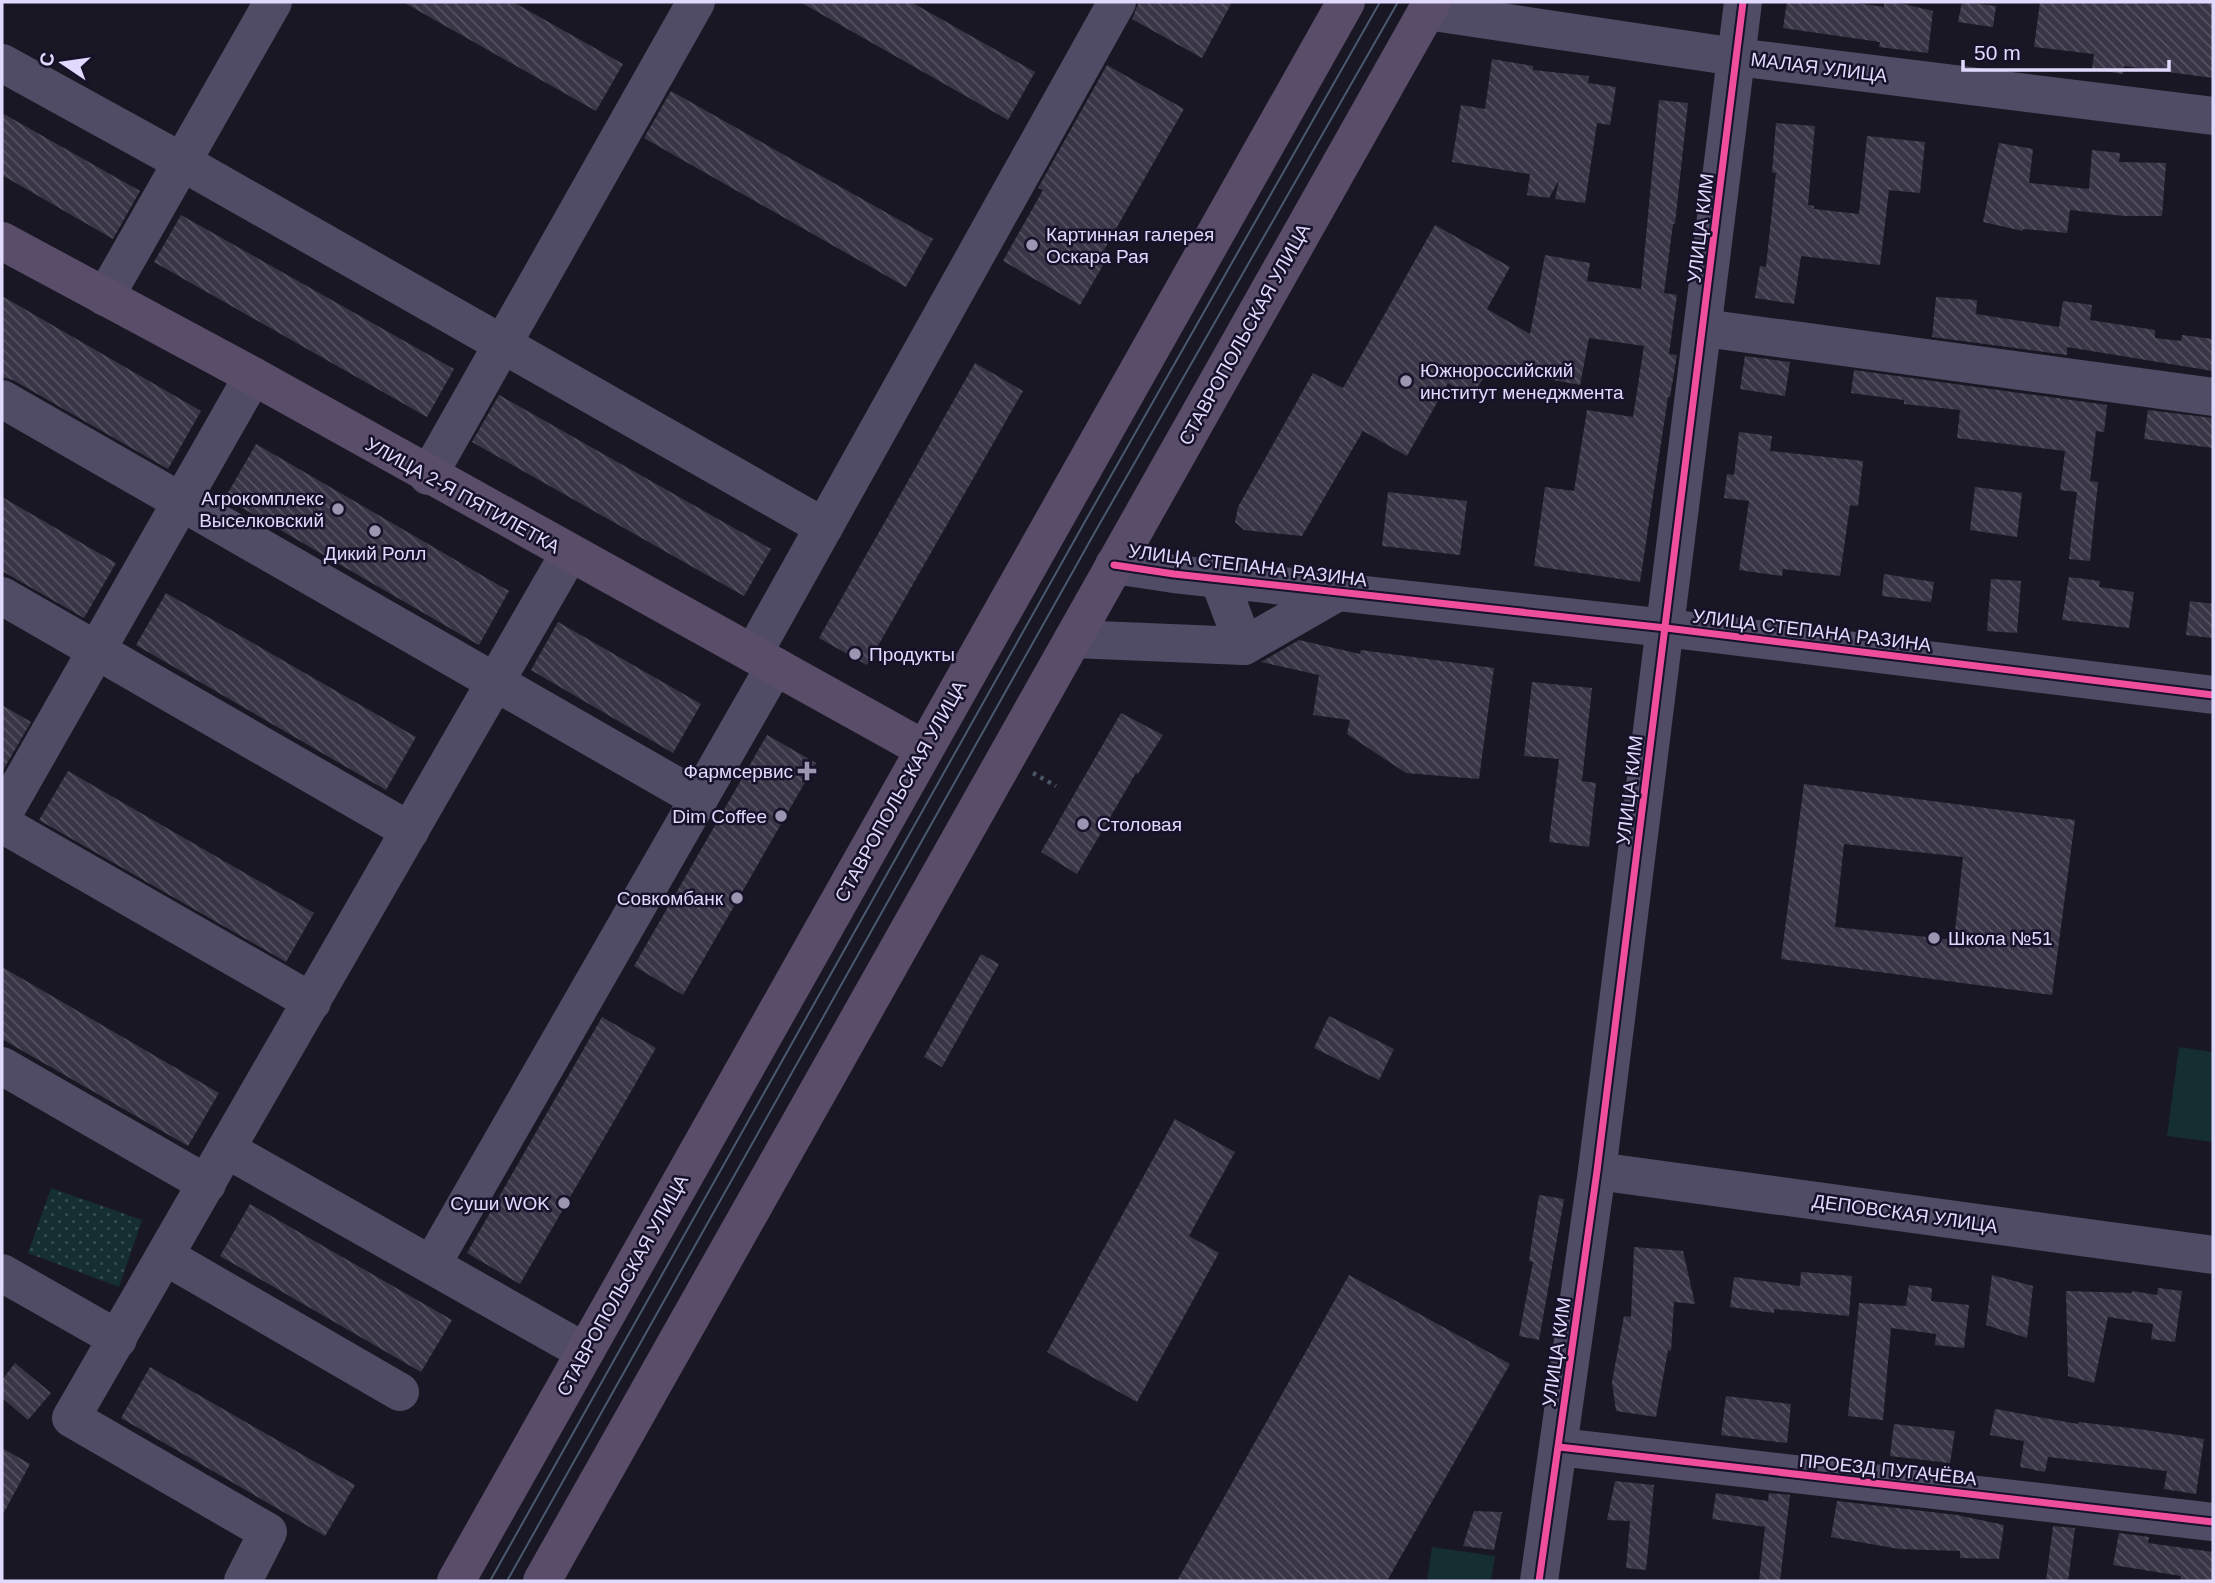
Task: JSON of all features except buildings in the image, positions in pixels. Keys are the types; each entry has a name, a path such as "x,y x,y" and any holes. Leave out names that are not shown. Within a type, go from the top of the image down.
{"main road":[{"name":"СТАВРОПОЛЬСКАЯ УЛИЦА","path":"456,1581 1346,2"},
{"name":"СТАВРОПОЛЬСКАЯ УЛИЦА","path":"542,1581 1429,6"},
{"name":"УЛИЦА 2-Я ПЯТИЛЕТКА","path":"2,241 253,376 428,476 924,749"}],"street":[{"path":"105,297 273,2"},
{"path":"428,476 696,2"},
{"path":"432,1264 699,799 824,527 1117,2"},
{"name":"УЛИЦА КИМ","path":"1539,1581 1597,1171 1743,2"},
{"name":"МАЛАЯ УЛИЦА","path":"1429,6 1737,57 2213,116"},
{"path":"2,63 182,162 824,527"},
{"path":"1704,328 2213,397"},
{"path":"253,376 4,808 312,1002"},
{"path":"2,399 699,799"},
{"path":"243,1581 268,1532 71,1418 569,554"},
{"name":"УЛИЦА СТЕПАНА РАЗИНА","path":"1114,565 1666,628 2213,695"},
{"path":"1219,579 1244,646"},
{"path":"1073,639 1244,646 1338,592"},
{"path":"2,596 410,831"},
{"path":"2,1066 207,1184"},
{"path":"226,1149 585,1352"},
{"name":"ДЕПОВСКАЯ УЛИЦА","path":"1597,1171 2213,1255"},
{"path":"165,1256 400,1392"},
{"path":"2,1273 118,1339"},
{"name":"ПРОЕЗД ПУГАЧЁВА","path":"1559,1447 2213,1522"}],"green space":[{"path":"2179,1047 2213,1052 2213,1142 2167,1136"},
{"path":"51,1188 142,1220 119,1287 28,1253"},
{"path":"1432,1547 1495,1556 1491,1581 1427,1581"}],"tram line":[{"path":"490,1581 1380,2"},
{"path":"507,1581 1095,532 1398,2"}],"cycle path":[{"path":"1539,1581 1597,1171 1743,2"},
{"path":"1114,565 1174,574 1666,628 2213,695"},
{"path":"1559,1447 2213,1522"}],"place":[{"name":"Картинная галерея Оскара Рая","path":"1032,245"},
{"name":"Южнороссийский институт менеджмента","path":"1406,381"},
{"name":"Агрокомплекс Выселковский","path":"338,509"},
{"name":"Дикий Ролл","path":"375,531"},
{"name":"Продукты","path":"855,654"},
{"name":"Фармсервис","path":"807,771"},
{"name":"Dim Coffee","path":"781,816"},
{"name":"Столовая","path":"1083,824"},
{"name":"Совкомбанк","path":"737,898"},
{"name":"Школа №51","path":"1934,938"},
{"name":"Суши WOK","path":"564,1203"}]}
